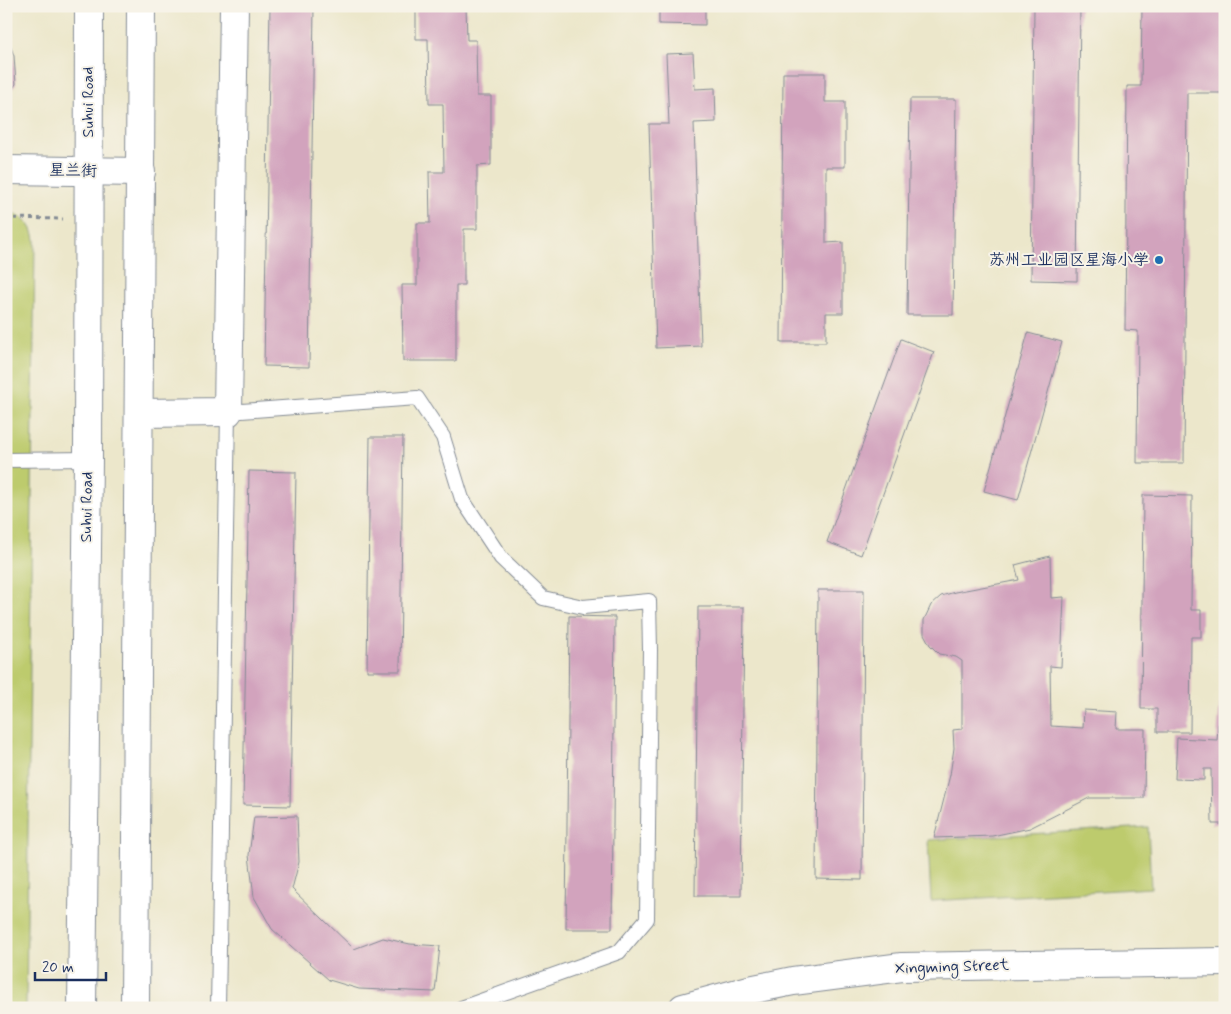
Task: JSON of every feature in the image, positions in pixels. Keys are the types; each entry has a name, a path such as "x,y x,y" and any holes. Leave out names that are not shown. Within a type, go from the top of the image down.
{"main road":[{"name":"Suhui Road","path":"82,1008 88,459 87,171 89,6"},
{"path":"135,1008 142,6"},
{"path":"139,412 228,412 234,6"},
{"name":"星兰街","path":"6,170 141,172"},
{"name":"Xingming Street","path":"683,1008 749,990 902,967 1225,962"}],"lane":[{"path":"218,1008 228,412 417,398 443,437 462,499 501,558 543,598 583,607 648,601 650,650 647,919 619,952 461,1008"},
{"path":"6,460 88,459"}],"path":[{"path":"6,218 88,220"}],"green space":[{"path":"6,211 22,217 29,224 35,240 26,1008 6,1008"},
{"path":"1148,827 1151,888 931,901 928,840"}],"building":[{"path":"270,6 314,6 309,367 264,366"},
{"path":"416,6 466,6 467,40 476,40 477,96 491,96 491,165 477,166 477,229 464,229 464,285 456,285 456,361 403,361 402,285 417,285 417,223 430,223 429,172 444,172 443,104 429,104 428,39 416,39"},
{"path":"659,6 705,6 705,25 659,24"},
{"path":"1034,6 1080,6 1077,281 1031,280"},
{"path":"1142,6 1225,6 1225,93 1187,93 1184,463 1137,463 1138,331 1125,330 1127,86 1141,86"},
{"path":"6,33 14,56 16,84 6,95"},
{"path":"693,53 695,89 715,88 716,122 694,123 701,346 656,348 649,124 669,124 666,54"},
{"path":"783,73 825,73 825,102 845,102 845,167 826,167 826,243 843,242 843,313 826,313 826,342 781,342"},
{"path":"910,99 956,99 953,315 907,315"},
{"path":"1028,333 1062,342 1018,500 984,491"},
{"path":"901,339 934,352 861,555 827,542"},
{"path":"370,437 403,437 400,671 367,671"},
{"path":"249,471 296,472 290,806 243,805"},
{"path":"1143,495 1192,496 1191,610 1201,610 1201,637 1191,637 1190,732 1157,732 1157,709 1141,709"},
{"path":"1050,556 1051,598 1064,597 1061,667 1050,666 1051,726 1083,728 1084,710 1117,712 1116,729 1145,729 1144,798 1089,798 1030,828 992,836 934,838 950,775 954,748 953,730 962,729 962,661 956,657 939,654 930,645 924,634 924,620 931,605 941,596 1019,580 1015,565"},
{"path":"818,590 864,590 862,880 816,879"},
{"path":"698,607 744,607 741,896 695,896"},
{"path":"569,616 615,617 612,929 566,929"},
{"path":"1225,697 1225,824 1212,824 1211,769 1204,769 1204,780 1175,779 1177,738 1217,740 1220,704"},
{"path":"297,816 299,862 292,889 354,949 383,938 410,944 440,946 435,992 359,989 329,980 272,929 254,897 249,855 254,817"}],"place":[{"name":"苏州工业园区星海小学","path":"1159,260"}]}
